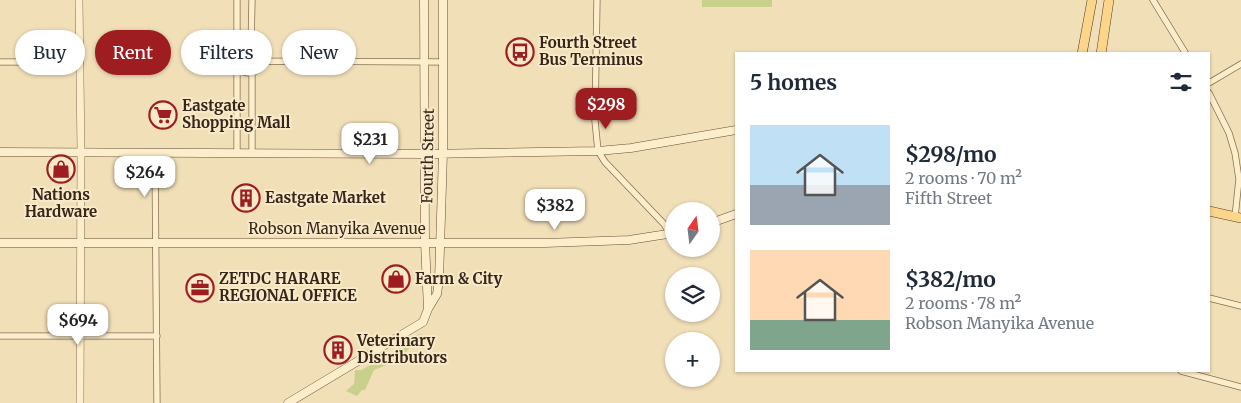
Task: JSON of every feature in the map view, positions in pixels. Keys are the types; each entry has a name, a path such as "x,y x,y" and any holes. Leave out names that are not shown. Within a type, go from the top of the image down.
{"main road":[{"path":"424,0 425,242 428,309"},
{"name":"Fourth Street","path":"288,403 423,322 437,294 443,153 443,0"},
{"path":"1082,52 1092,0"},
{"path":"1101,52 1109,0"},
{"path":"0,152 426,154 598,151 631,148 735,130"},
{"path":"1210,211 1238,218"},
{"path":"720,220 735,214"},
{"name":"Robson Manyika Avenue","path":"0,243 545,242 620,240 665,235"}],"street":[{"path":"79,0 79,30"},
{"path":"237,0 237,30"},
{"path":"251,30 252,0"},
{"path":"597,0 595,121 598,151 605,162 665,226"},
{"path":"1153,0 1185,52"},
{"path":"272,60 443,62"},
{"path":"0,62 15,62"},
{"path":"1210,82 1241,64"},
{"path":"80,75 80,403"},
{"path":"236,75 237,153"},
{"path":"252,75 252,153"},
{"path":"1210,95 1230,133 1240,180 1238,218"},
{"path":"155,153 157,403"},
{"path":"1210,298 1241,306"},
{"path":"0,336 156,336"},
{"path":"1185,372 1241,387"}],"green space":[{"path":"702,0 772,0 772,7 702,7"},
{"path":"422,334 424,339 419,346 410,347 394,361 374,370 365,390 362,390 357,396 346,391 354,384 355,370 362,370 379,357 391,354 412,336"}],"place":[{"name":"Fourth Street Bus Terminus","path":"520,52"},
{"name":"Eastgate Shopping Mall","path":"163,115"},
{"name":"Nations Hardware","path":"61,169"},
{"name":"Eastgate Market","path":"246,198"},
{"name":"Farm & City","path":"396,279"},
{"name":"ZETDC HARARE REGIONAL OFFICE","path":"200,288"},
{"name":"Veterinary Distributors","path":"338,350"}]}
